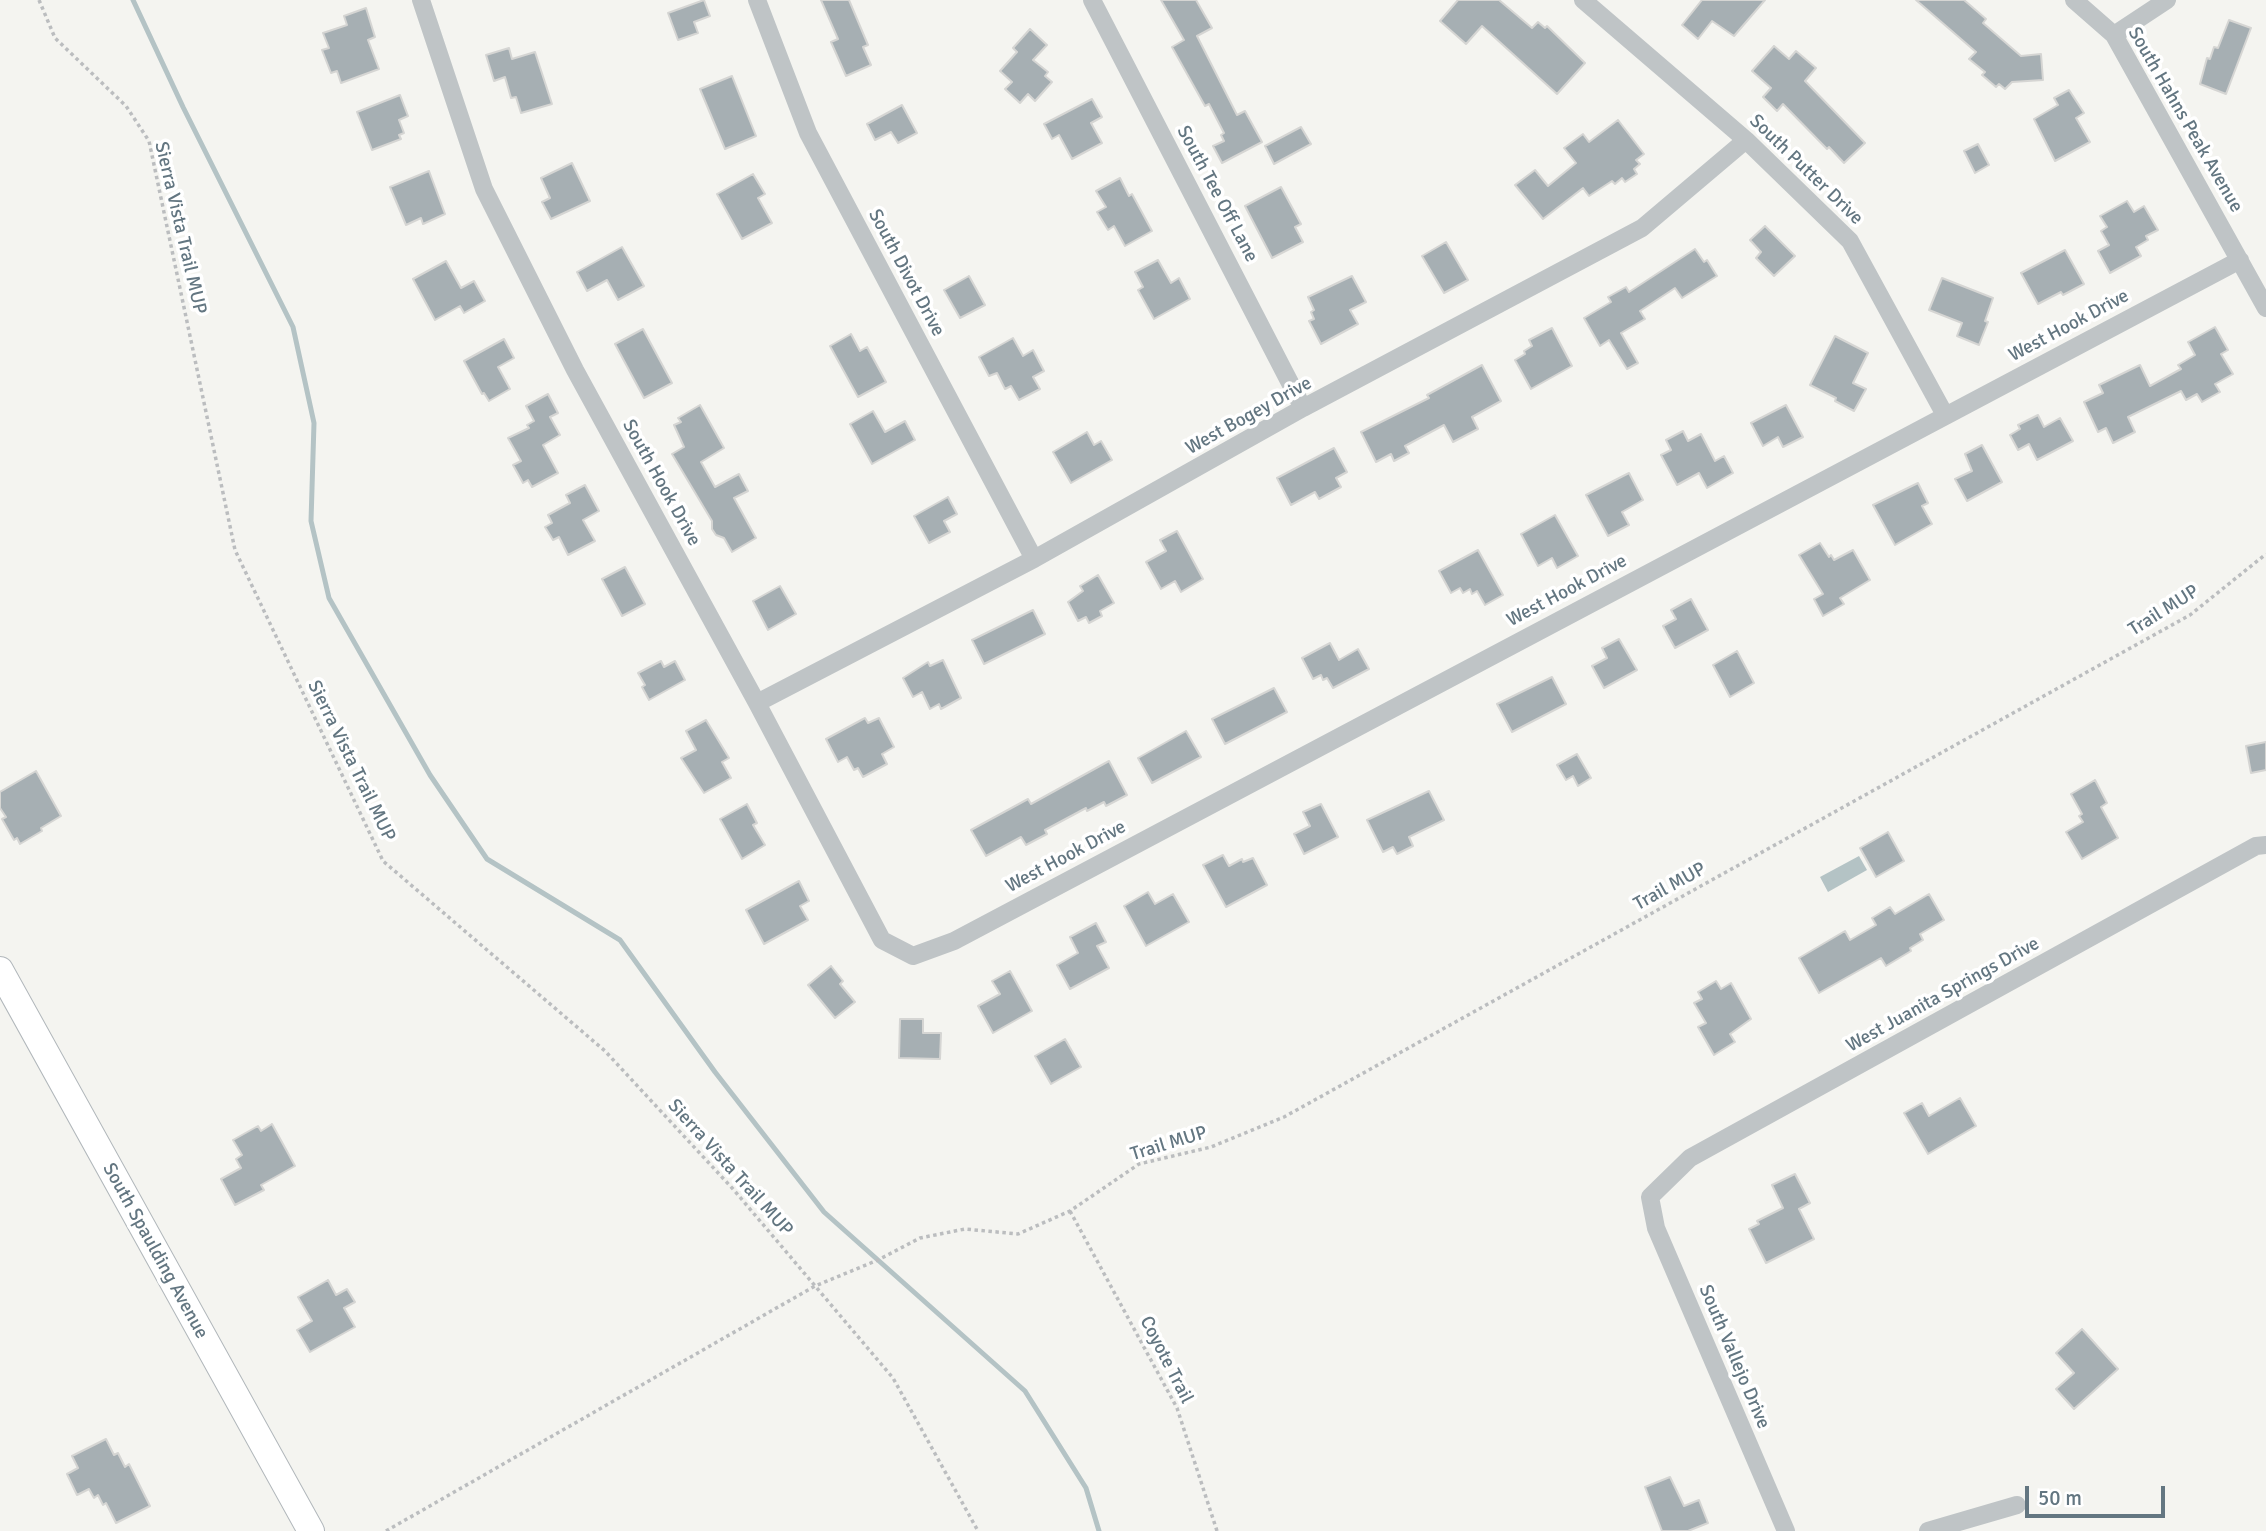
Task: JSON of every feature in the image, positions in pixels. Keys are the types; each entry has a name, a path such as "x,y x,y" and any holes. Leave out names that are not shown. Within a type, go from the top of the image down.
{"street":[{"name":"South Hook Drive","path":"421,0 484,189 575,370 757,703 882,940 913,956"},
{"name":"South Divot Drive","path":"757,0 808,133 1034,559"},
{"name":"South Tee Off Lane","path":"1092,0 1303,408"},
{"name":"South Putter Drive","path":"1583,0 1746,140 1850,241 1945,415"},
{"name":"South Hahns Peak Avenue","path":"2074,0 2114,35 2266,308"},
{"path":"2114,35 2167,0"},
{"name":"West Bogey Drive","path":"757,703 1034,559 1303,408 1642,228 1746,140"},
{"name":"West Hook Drive","path":"913,956 954,941 2240,260"},
{"name":"West Juanita Springs Drive","path":"1650,1197 1690,1158 2256,846 2266,845"},
{"name":"South Spaulding Avenue","path":"0,970 311,1531"},
{"name":"South Vallejo Drive","path":"1650,1197 1656,1228 1786,1531"},
{"path":"1928,1531 2017,1505"}],"path":[{"name":"Sierra Vista Trail MUP","path":"39,0 55,38 126,106 149,141 234,550 383,861 605,1051 733,1189 893,1378 978,1531"},
{"name":"Trail MUP","path":"386,1531 815,1286 878,1260 920,1238 965,1229 1018,1234 1070,1211 1139,1164 1211,1147 1284,1117 2190,615 2266,554"},
{"name":"Coyote Trail","path":"1070,1211 1177,1408 1217,1531"}],"shaded area":[{"path":"1859,856 1867,870 1828,892 1820,877"}],"building":[{"path":"704,0 710,16 694,22 698,33 678,40 668,13"},
{"path":"821,0 849,0 868,45 863,47 871,65 846,76 831,42 838,39"},
{"path":"1161,0 1196,0 1212,28 1197,36 1237,115 1245,111 1262,142 1222,163 1213,146 1224,141 1221,135 1224,133 1209,104 1205,106 1172,47 1184,40"},
{"path":"1458,0 1499,0 1532,28 1538,22 1545,28 1547,26 1585,63 1557,94 1482,26 1466,44 1440,21"},
{"path":"1702,0 1765,0 1734,36 1712,21 1698,39 1682,25"},
{"path":"1916,0 1964,0 1986,19 1983,23 2021,56 2041,54 2043,80 2012,82 2005,89 1999,84 1996,87 1982,75 1985,72 1969,59 1976,52"},
{"path":"366,8 375,37 368,40 379,69 341,83 337,71 331,73 322,50 329,48 323,33 347,25 344,16"},
{"path":"2229,20 2251,28 2226,94 2200,84 2207,58 2210,59 2214,47 2218,48"},
{"path":"1030,29 1047,45 1033,60 1048,72 1045,76 1052,82 1035,101 1028,94 1020,103 1005,89 1012,82 1000,71 1017,52 1013,48"},
{"path":"1774,46 1789,59 1796,51 1816,68 1805,81 1865,143 1844,163 1783,104 1777,111 1763,97 1771,88 1752,71"},
{"path":"509,48 512,59 535,52 552,104 521,113 516,97 511,98 505,77 494,81 486,55"},
{"path":"732,76 756,136 725,149 700,89"},
{"path":"2069,90 2084,113 2076,118 2090,142 2055,161 2034,119 2058,105 2054,98"},
{"path":"400,95 408,116 399,120 404,133 399,135 401,139 372,150 357,112"},
{"path":"1092,99 1102,117 1091,123 1102,143 1072,159 1059,135 1052,139 1044,124"},
{"path":"902,105 917,133 898,143 891,132 875,140 867,124"},
{"path":"1618,120 1644,154 1636,160 1640,164 1634,169 1637,174 1625,182 1622,178 1615,184 1612,181 1589,196 1583,188 1543,219 1515,185 1535,170 1548,186 1576,163 1564,148 1583,134 1589,142"},
{"path":"1301,127 1311,144 1274,164 1265,146"},
{"path":"1978,144 1989,165 1975,173 1964,151"},
{"path":"572,163 590,201 551,219 542,202 550,198 541,178"},
{"path":"429,171 445,214 423,224 421,218 406,225 390,187"},
{"path":"753,174 765,194 758,198 772,223 742,239 717,194"},
{"path":"1120,178 1152,231 1125,246 1114,226 1108,230 1097,212 1106,207 1096,191"},
{"path":"1281,187 1301,224 1295,227 1303,242 1272,258 1245,206"},
{"path":"2127,201 2134,212 2144,206 2158,230 2146,236 2148,240 2136,247 2141,256 2110,273 2098,251 2109,245 2101,231 2107,227 2100,216"},
{"path":"1765,226 1795,256 1774,276 1756,258 1761,252 1750,240"},
{"path":"1446,242 1468,280 1444,293 1422,256"},
{"path":"622,247 644,286 618,300 607,280 587,291 577,272"},
{"path":"1695,249 1704,262 1707,260 1717,276 1682,298 1675,288 1640,311 1645,319 1621,333 1638,363 1627,369 1609,340 1600,346 1584,318 1611,302 1608,297 1626,287 1629,292"},
{"path":"2065,250 2084,284 2038,304 2021,273"},
{"path":"1158,260 1171,283 1179,278 1190,299 1154,319 1138,290 1143,287 1135,272"},
{"path":"446,261 461,288 474,281 485,301 464,313 460,306 435,320 413,279"},
{"path":"969,276 985,305 960,318 944,290"},
{"path":"1352,276 1366,302 1350,310 1358,324 1321,344 1309,321 1314,319 1311,312 1314,310 1308,297"},
{"path":"1942,278 1993,298 1979,345 1957,336 1962,323 1929,310"},
{"path":"2215,327 2228,350 2221,354 2233,374 2215,384 2220,392 2202,402 2197,394 2186,400 2181,391 2128,417 2135,432 2113,443 2106,428 2098,432 2084,402 2103,393 2099,385 2140,365 2150,386 2181,369 2178,365 2195,355 2188,342"},
{"path":"1552,328 1572,366 1531,389 1515,360 1532,346 1529,340"},
{"path":"643,329 672,383 644,398 615,344"},
{"path":"851,334 860,351 867,347 886,382 858,397 830,346"},
{"path":"1835,336 1868,353 1853,383 1866,389 1854,411 1810,385"},
{"path":"1013,338 1023,356 1033,350 1044,371 1033,377 1040,389 1019,400 1011,386 1005,389 997,373 989,376 979,357"},
{"path":"504,339 514,358 498,367 510,389 489,401 484,393 482,394 464,361"},
{"path":"1482,365 1501,401 1472,417 1478,429 1453,442 1444,425 1405,446 1409,453 1394,461 1391,454 1376,462 1361,432 1429,398 1427,395"},
{"path":"548,394 558,413 550,417 560,435 543,445 558,473 532,487 528,480 523,483 513,465 521,461 508,438 529,428 527,425 534,421 526,406"},
{"path":"700,405 724,448 701,462 715,487 739,474 748,491 734,498 756,538 732,552 724,538 716,535 712,529 712,521 672,454 684,447 674,425 681,422 678,418"},
{"path":"1786,405 1803,437 1783,447 1778,437 1763,446 1751,423"},
{"path":"873,411 885,432 905,421 915,440 872,464 850,424"},
{"path":"2038,415 2044,427 2060,418 2073,441 2037,460 2029,444 2018,450 2010,435 2020,429 2018,425"},
{"path":"1683,431 1688,441 1701,434 1715,461 1724,456 1733,473 1707,488 1699,473 1677,485 1661,455 1671,450 1666,440"},
{"path":"1087,432 1094,445 1101,441 1112,460 1071,483 1053,452"},
{"path":"1982,445 2002,482 1967,501 1955,479 1972,471 1965,454"},
{"path":"1334,448 1347,472 1336,478 1341,487 1319,499 1315,492 1291,505 1277,478"},
{"path":"1629,473 1643,500 1622,512 1629,525 1608,536 1586,495"},
{"path":"1918,483 1928,503 1922,506 1932,524 1895,545 1873,505"},
{"path":"585,485 599,511 583,520 595,541 568,555 559,537 553,540 545,527 552,523 548,515 570,503 566,495"},
{"path":"948,497 957,514 944,521 950,532 929,543 914,516"},
{"path":"1555,515 1578,556 1557,568 1552,558 1538,566 1521,534"},
{"path":"1177,531 1203,579 1181,592 1175,581 1161,589 1146,562 1166,551 1160,540"},
{"path":"1820,543 1834,560 1853,550 1870,580 1840,598 1844,604 1823,616 1814,599 1823,594 1799,555"},
{"path":"1478,550 1503,595 1485,605 1477,591 1472,594 1470,589 1463,593 1460,588 1451,593 1439,571"},
{"path":"625,567 645,604 622,616 602,579"},
{"path":"1098,575 1114,603 1100,611 1102,616 1089,623 1086,617 1078,621 1068,602 1083,591 1080,586"},
{"path":"780,586 796,614 768,630 753,601"},
{"path":"1691,599 1708,630 1675,648 1663,626 1676,619 1671,610"},
{"path":"1033,610 1045,634 984,664 972,640"},
{"path":"1619,639 1637,670 1604,688 1592,666 1607,658 1602,648"},
{"path":"1330,643 1339,660 1358,649 1369,669 1333,688 1327,678 1323,680 1321,675 1313,679 1302,658"},
{"path":"1737,651 1754,683 1730,697 1713,665"},
{"path":"943,660 961,698 941,709 939,704 930,709 922,692 913,697 903,678 928,662 930,666"},
{"path":"661,661 664,667 675,661 685,680 649,700 638,673"},
{"path":"1552,677 1566,704 1512,732 1497,704"},
{"path":"1274,688 1287,712 1225,744 1212,719"},
{"path":"865,718 868,723 879,718 894,747 882,754 887,764 863,777 858,768 854,770 847,757 838,762 826,739"},
{"path":"706,720 729,758 722,762 731,778 704,793 681,758 696,750 686,731"},
{"path":"1186,731 1201,757 1152,783 1138,758"},
{"path":"2266,742 2266,770 2251,773 2246,746"},
{"path":"1577,754 1591,778 1578,786 1573,776 1566,780 1557,765"},
{"path":"1109,761 1127,795 1106,806 1104,802 1087,811 1086,808 1045,830 1047,834 1026,845 1021,837 986,856 971,830 1028,799 1031,804"},
{"path":"36,771 61,816 20,844 17,838 14,840 2,819 6,817 0,808 0,792"},
{"path":"2095,780 2107,803 2101,807 2118,838 2082,859 2066,832 2083,822 2079,816 2082,814 2071,794"},
{"path":"1429,791 1444,820 1409,837 1413,846 1397,854 1393,847 1383,852 1367,820"},
{"path":"747,804 757,823 753,825 765,845 742,859 720,819"},
{"path":"1321,804 1338,837 1304,854 1294,834 1310,826 1303,812"},
{"path":"1888,832 1904,861 1876,877 1860,848"},
{"path":"1223,855 1229,866 1242,859 1243,862 1253,858 1267,885 1226,907 1203,865"},
{"path":"799,881 809,901 800,906 808,920 764,944 746,910"},
{"path":"1148,892 1155,904 1173,894 1189,922 1146,946 1124,906"},
{"path":"1929,894 1944,920 1920,934 1923,940 1910,948 1911,951 1886,966 1881,958 1819,993 1799,958 1845,931 1850,940 1876,925 1872,918 1890,907 1895,914"},
{"path":"1096,923 1106,942 1097,946 1109,968 1070,989 1057,965 1078,953 1070,937"},
{"path":"831,966 843,981 840,984 855,1002 835,1018 808,985"},
{"path":"1010,971 1032,1011 993,1033 978,1006 1000,994 992,981"},
{"path":"1716,981 1721,989 1731,983 1751,1019 1730,1034 1735,1042 1714,1055 1698,1027 1706,1023 1694,1003 1702,999 1698,992"},
{"path":"900,1019 923,1019 923,1033 941,1033 940,1059 899,1058"},
{"path":"1065,1039 1081,1067 1051,1084 1035,1056"},
{"path":"1960,1098 1976,1126 1928,1154 1904,1113 1922,1103 1929,1116"},
{"path":"272,1124 295,1166 261,1185 264,1190 235,1205 221,1179 241,1168 236,1159 242,1155 233,1140 258,1126 261,1131"},
{"path":"1795,1174 1810,1203 1799,1209 1814,1239 1766,1263 1749,1229 1759,1224 1757,1221 1783,1208 1772,1185"},
{"path":"328,1280 336,1295 347,1289 355,1302 344,1308 355,1327 310,1352 297,1330 312,1321 298,1297"},
{"path":"2082,1329 2118,1369 2074,1409 2056,1389 2074,1373 2056,1353"},
{"path":"106,1439 114,1455 118,1453 125,1467 129,1464 150,1506 116,1523 106,1503 103,1505 98,1495 94,1498 89,1489 77,1495 67,1474 78,1468 72,1456"},
{"path":"1670,1477 1684,1506 1699,1500 1708,1523 1688,1531 1662,1531 1645,1487"}],"waterway":[{"path":"133,0 183,107 293,327 314,423 311,521 329,598 430,775 487,859 620,940 715,1072 824,1212 1025,1391 1086,1488 1099,1531"}]}
